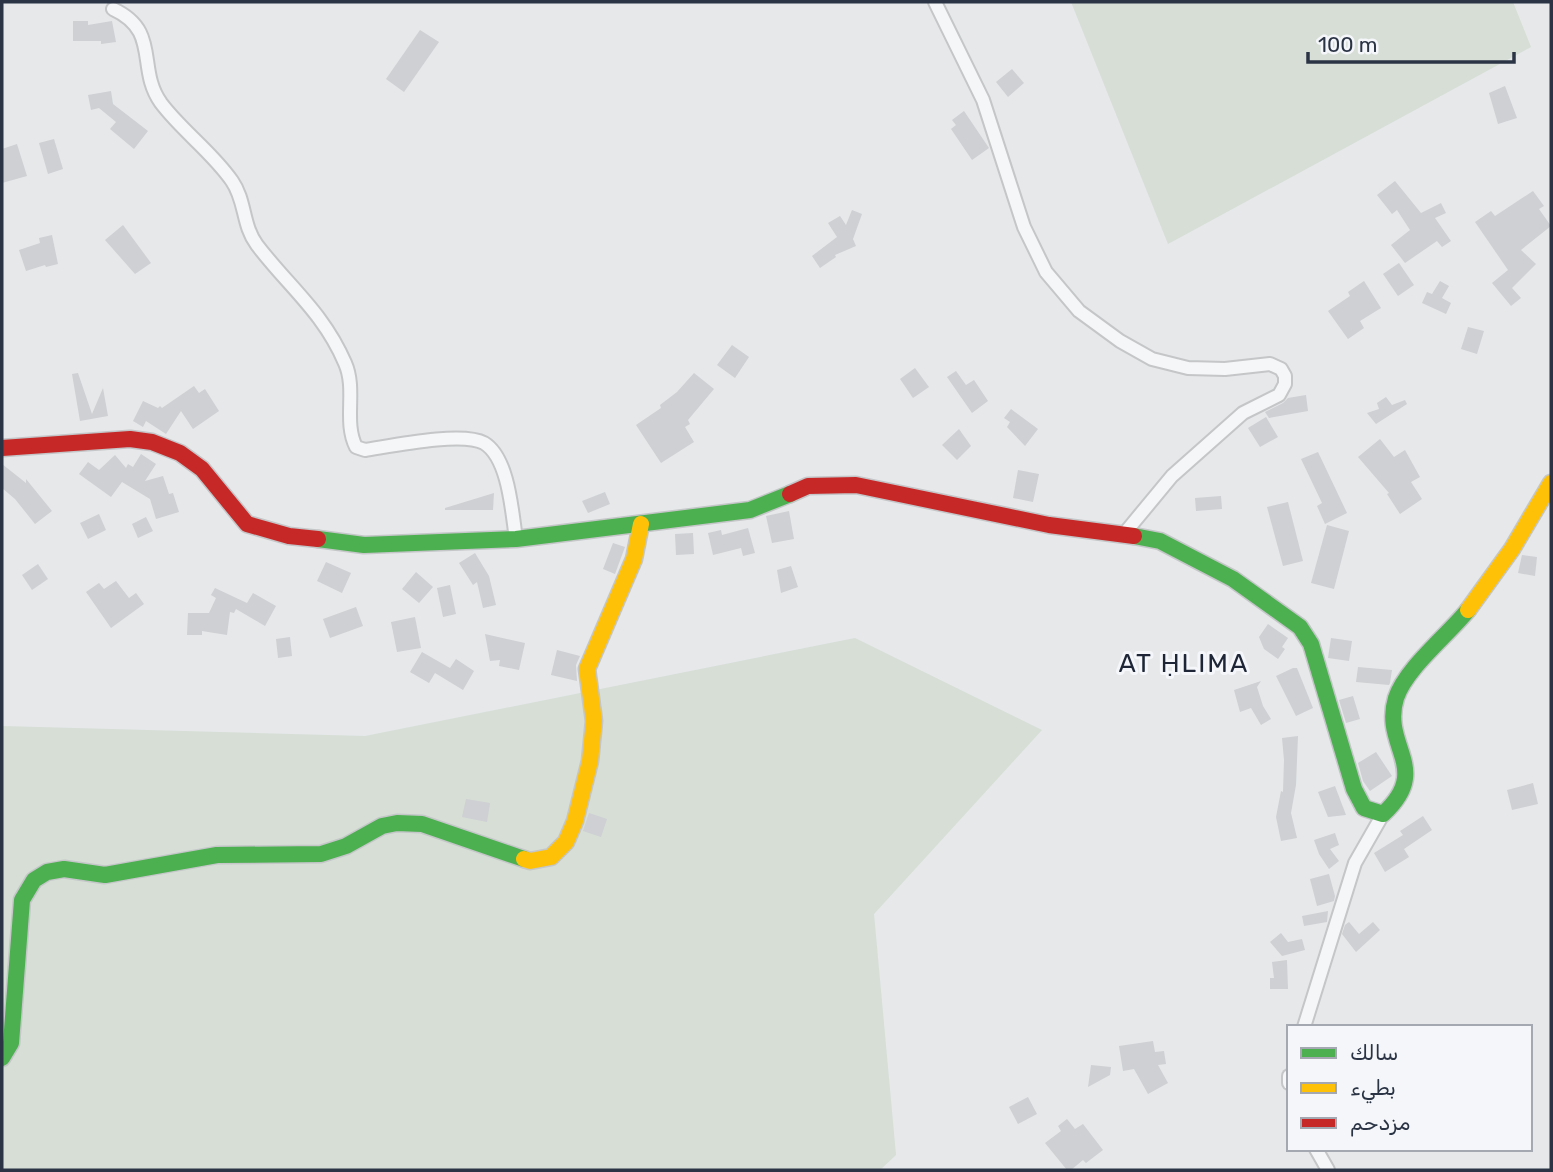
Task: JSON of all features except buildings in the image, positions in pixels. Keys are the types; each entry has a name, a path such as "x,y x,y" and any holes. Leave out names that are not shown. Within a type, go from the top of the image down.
{"street":[{"path":"935,2 983,100 1024,227 1046,272 1079,311 1120,341 1152,359 1188,368 1225,369 1270,363 1278,366 1285,376 1284,388 1279,395 1243,413 1172,476 1124,534"},
{"path":"113,9 129,16 139,30 146,45 149,82 157,97 170,116 234,183 243,202 245,223 254,242 317,313 333,338 346,366 351,388 351,437 356,447 365,450 438,440 468,439 484,444 501,467 508,486 516,539"},
{"path":"2,448 130,439 152,442 180,453 202,469 247,524 289,537 364,545 516,539 641,524 750,510 807,486 856,485 1049,525 1160,541 1233,579 1300,627 1311,644 1354,789 1364,808 1383,814"},
{"path":"1305,1025 1355,863 1383,814 1395,804 1406,786 1404,764 1394,731 1395,702 1406,678 1449,632 1499,568 1551,483"},
{"path":"2,1058 11,1043 22,900 34,880 47,872 64,869 104,875 217,855 337,852 384,825 405,822 422,824 530,861 551,857 566,842 575,821 590,761 594,721 587,669 634,559 641,524"},
{"path":"1317,1151 1328,1170"}],"shaded area":[{"path":"1071,2 1513,2 1531,47 1168,244"},
{"path":"855,638 1042,730 874,914 896,1155 880,1170 2,1170 2,726 365,736"}],"traffic: fast":[{"path":"318,539 364,545 516,539 750,510 790,494"},
{"path":"1134,536 1160,541 1233,579 1300,627 1311,644 1354,789 1364,808 1383,814 1397,798 1404,783 1403,757 1393,715 1396,698 1409,675 1468,610"},
{"path":"2,1058 11,1043 22,900 34,880 47,872 64,869 105,875 217,855 321,854 346,846 382,826 397,823 422,824 524,859"}],"traffic: slow":[{"path":"1468,610 1512,549 1551,483"},
{"path":"524,859 530,861 551,857 566,842 575,821 590,761 594,721 587,669 634,559 641,524"}],"traffic: jam":[{"path":"2,448 130,439 152,442 180,453 202,469 247,524 289,536 318,539"},
{"path":"790,494 808,486 856,485 1049,525 1134,536"}],"district":[{"name":"AT ḤLIMA","path":"1184,663"}]}
